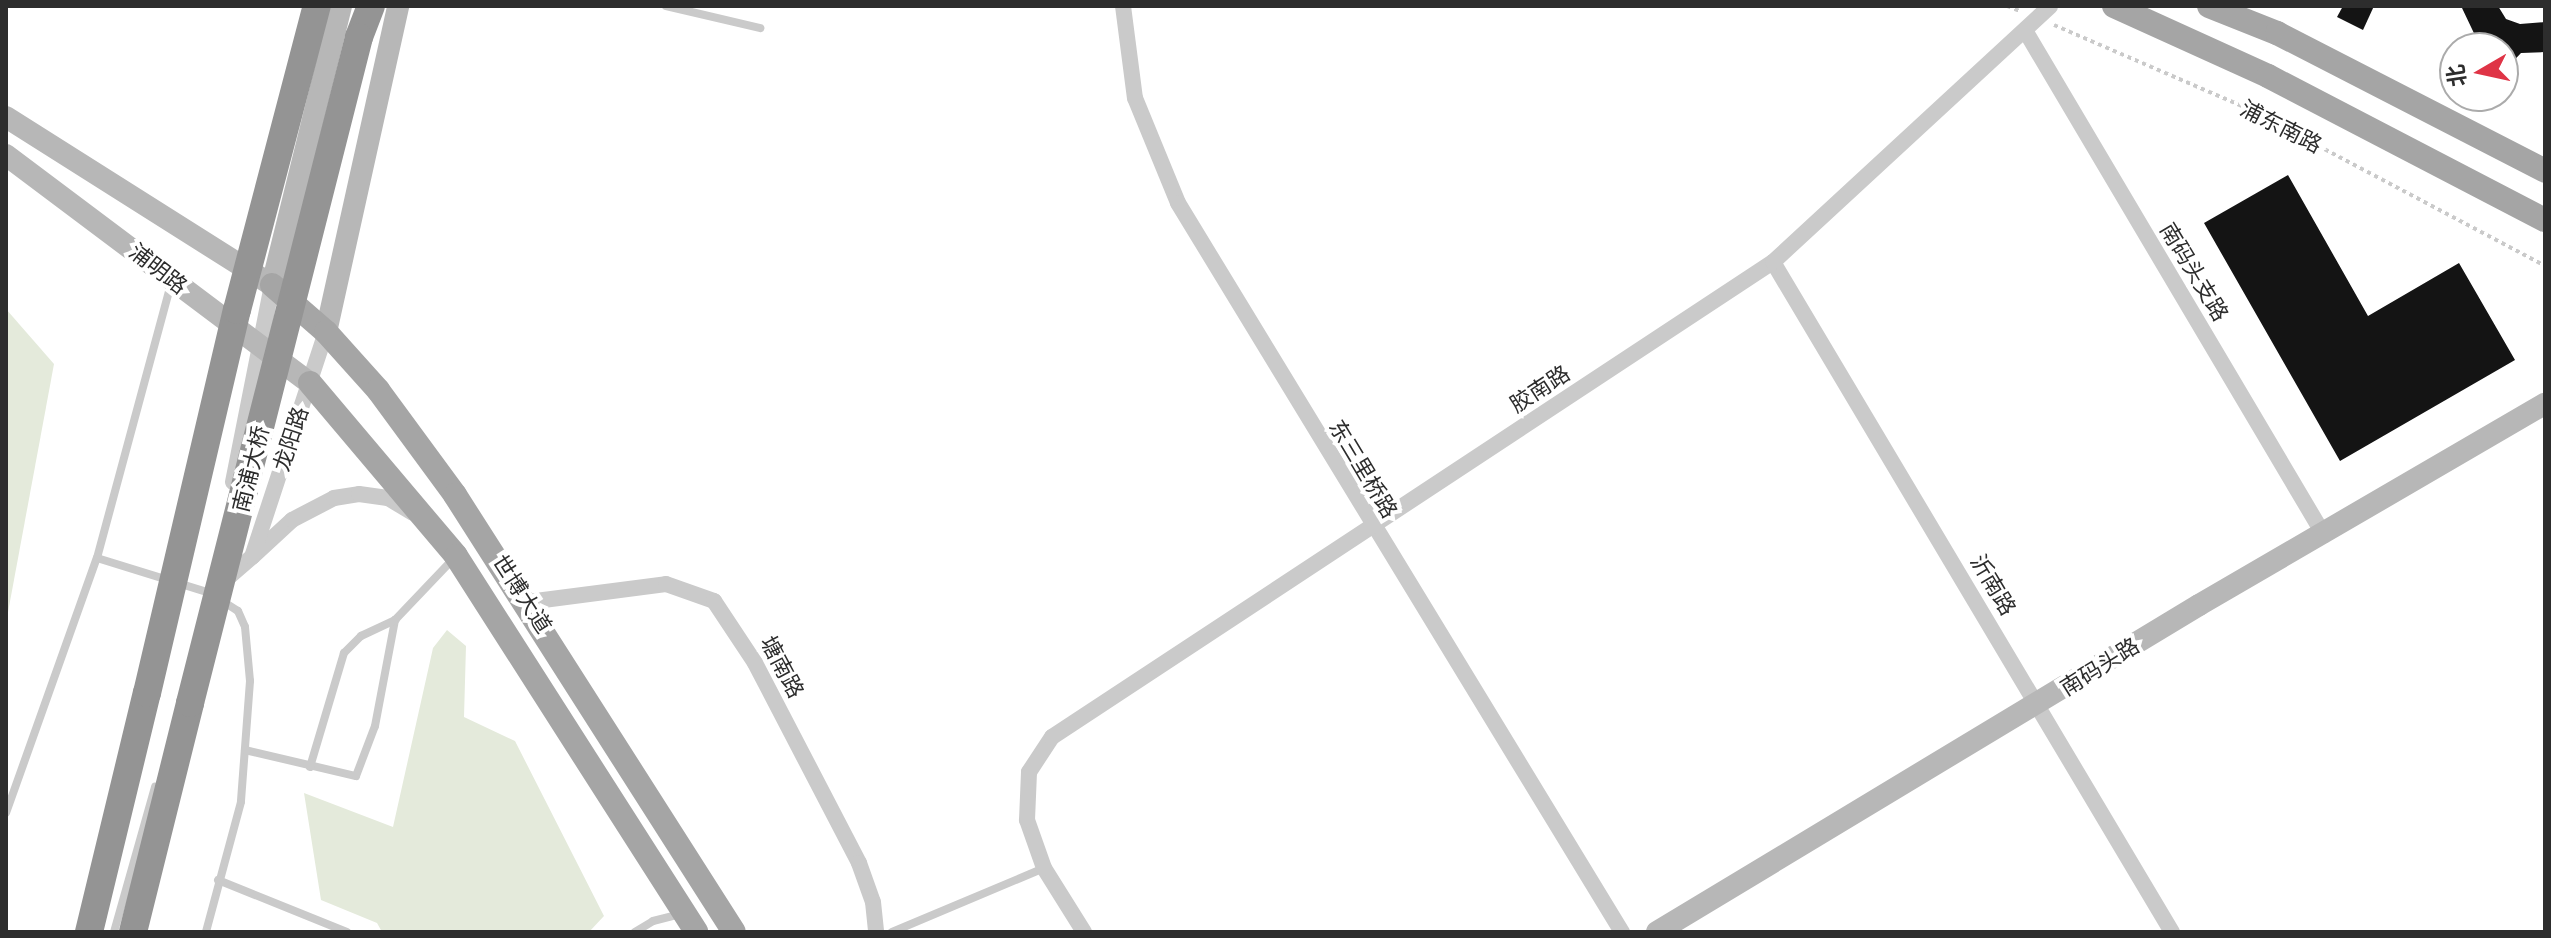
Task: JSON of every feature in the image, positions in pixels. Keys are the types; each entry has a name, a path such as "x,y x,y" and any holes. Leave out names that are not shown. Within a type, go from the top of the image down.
{"highway":[{"path":"89,932 237,310 317,6"},
{"name":"南浦大桥","path":"133,932 368,6"}],"main road":[{"name":"龙阳路","path":"272,285 341,6"},
{"name":"龙阳路","path":"326,332 398,6"},
{"name":"浦东南路","path":"2114,6 2268,76 2545,220"},
{"path":"2209,6 2277,33 2545,171"},
{"name":"浦明路","path":"6,117 272,285"},
{"name":"浦明路","path":"6,155 260,349 310,383"},
{"name":"世博大道","path":"272,285 326,332 378,390 528,602 734,932"},
{"name":"世博大道","path":"310,383 456,556 690,923"},
{"name":"南码头路","path":"1657,932 2545,404"}],"street":[{"name":"东三里桥路","path":"1123,6 1135,98 1178,203 1622,932"},
{"name":"胶南路","path":"1044,868 1027,820 1029,772 1052,737 1773,262 2045,13"},
{"name":"南码头支路","path":"2026,32 2324,535"},
{"name":"沂南路","path":"1773,262 2172,932"},
{"name":"龙阳路","path":"210,593 272,285"},
{"name":"龙阳路","path":"252,557 326,332"},
{"path":"210,593 312,506 359,494 388,498 413,513 456,556"},
{"name":"塘南路","path":"528,602 666,584 714,601 743,641 859,863 873,902 876,932"},
{"path":"1044,868 1084,932"}],"lane":[{"path":"666,6 760,28"},
{"path":"6,813 97,558 172,280"},
{"path":"310,767 344,653 361,636 395,620 456,556"},
{"path":"97,558 210,593 238,611 245,627 250,681 241,802 206,932"},
{"path":"166,747 210,593"},
{"path":"245,750 356,776 375,726 395,620"},
{"path":"114,932 158,778"},
{"path":"892,932 1044,868"},
{"path":"218,880 347,932"},
{"path":"635,932 653,921 690,923"}],"path":[{"name":"浦东南路","path":"2007,6 2045,13 2247,108 2545,266"}],"green space":[{"path":"6,309 54,364 6,623"},
{"path":"447,630 466,646 464,717 515,741 604,916 589,932 382,932 377,923 321,900 304,793 393,827 433,648"}],"building":[{"path":"2343,6 2374,6 2363,30 2337,17"},
{"path":"2498,6 2506,19 2520,24 2545,22 2545,52 2519,55 2519,32 2473,32 2462,8"},
{"path":"2288,175 2368,316 2459,263 2515,360 2340,461 2204,223"}]}
